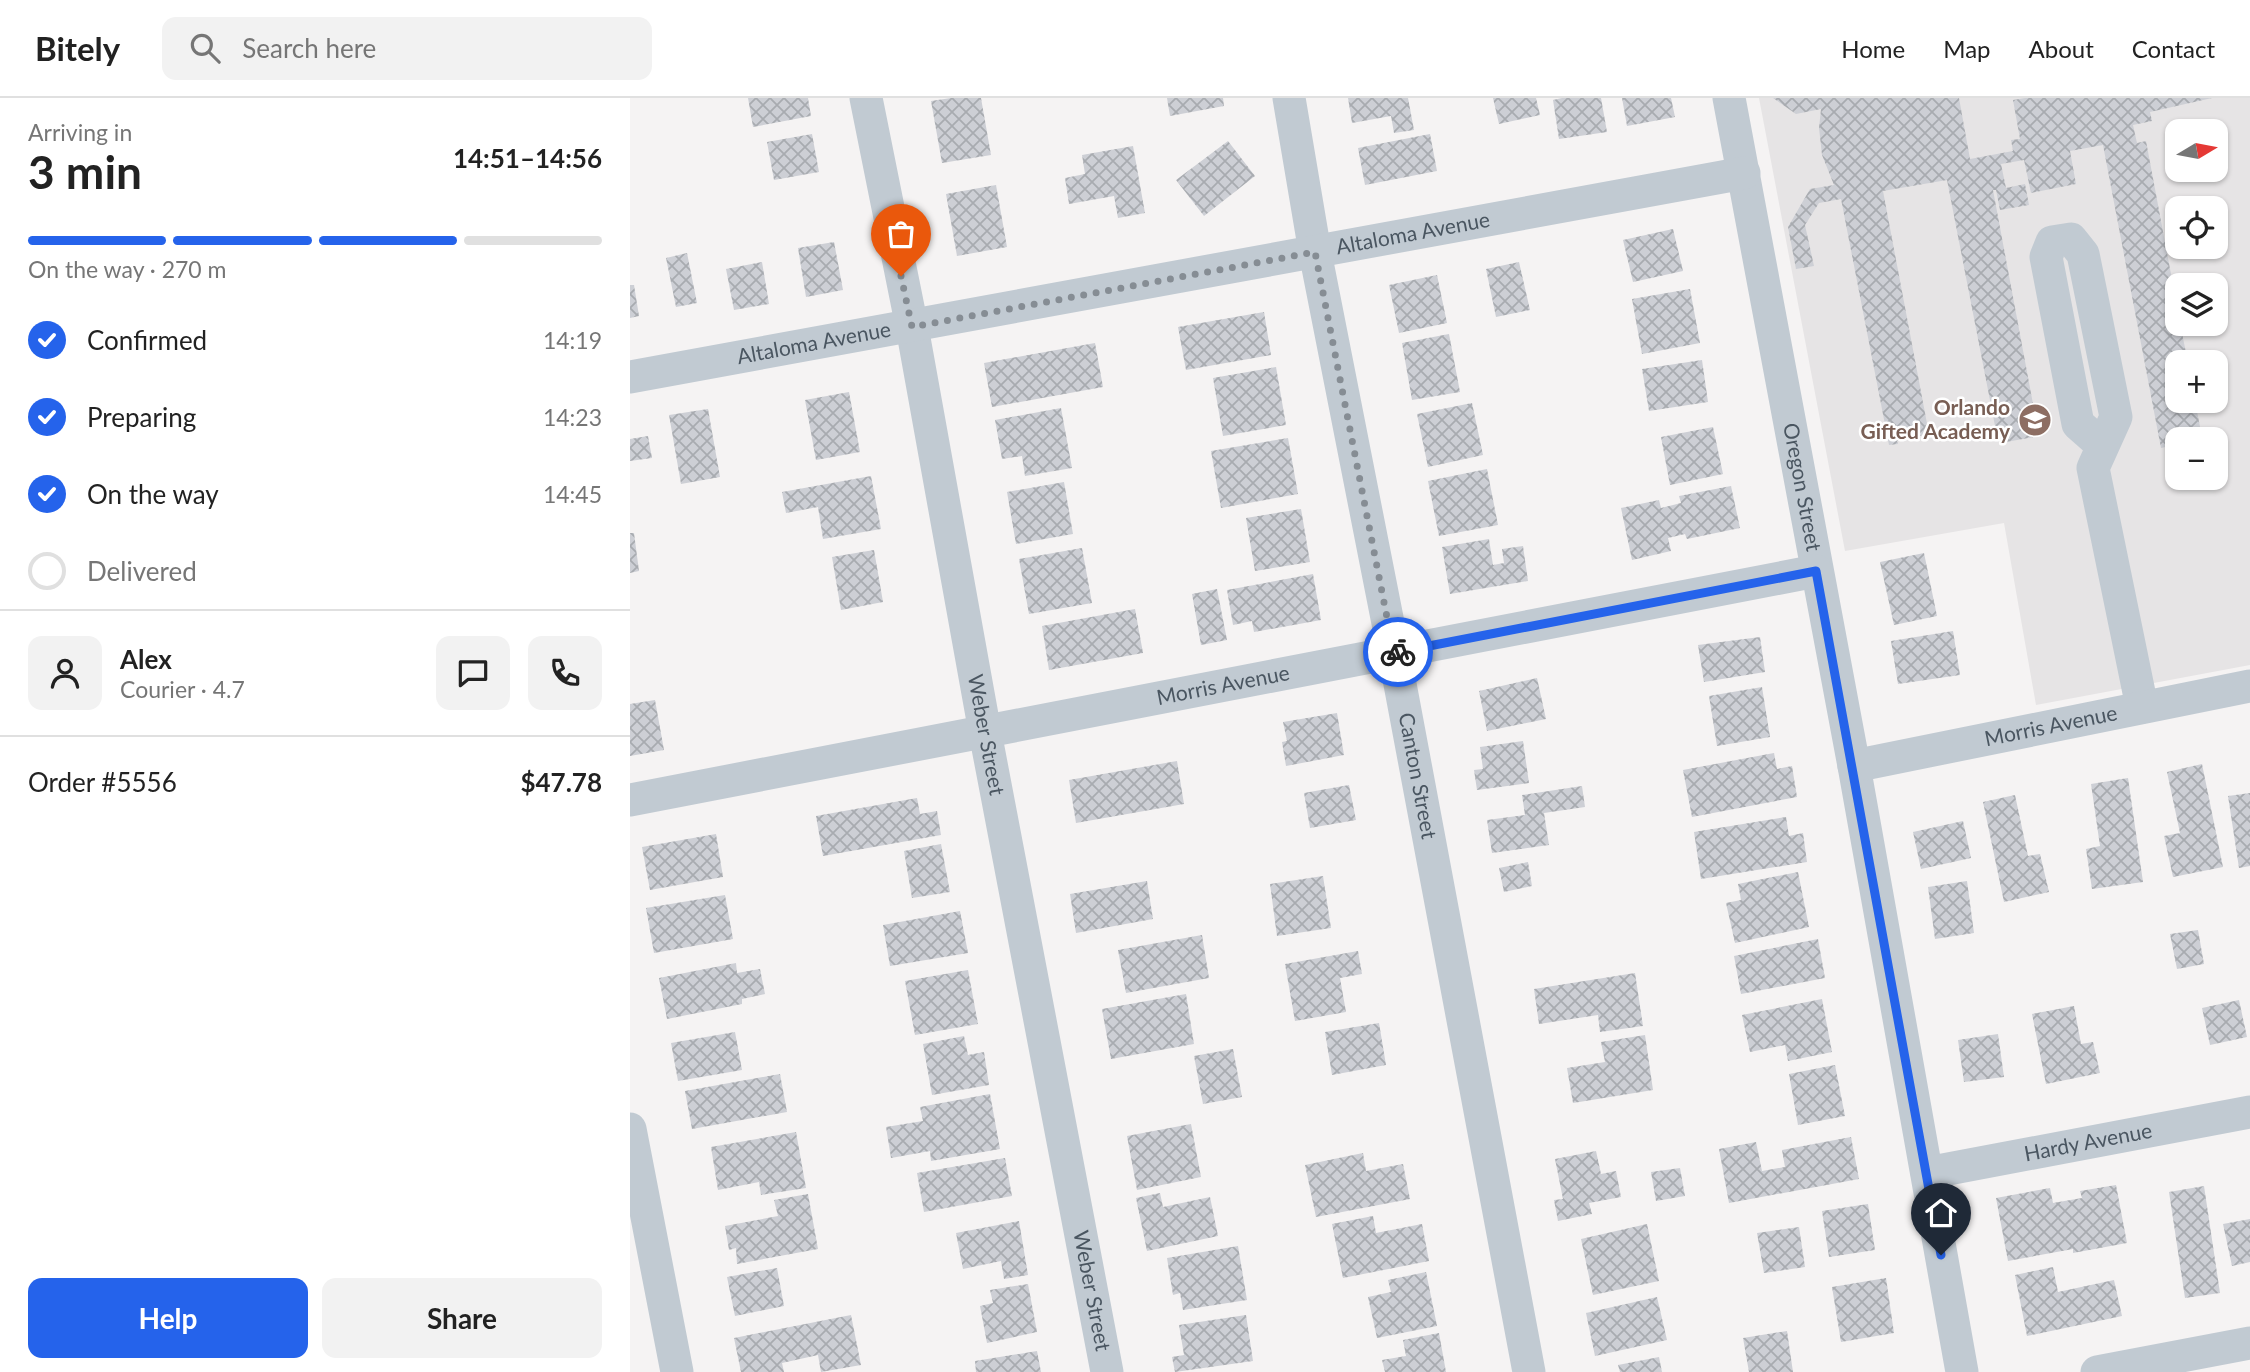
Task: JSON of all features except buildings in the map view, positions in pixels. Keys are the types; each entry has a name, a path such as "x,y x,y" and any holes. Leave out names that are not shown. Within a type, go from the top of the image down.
{"street":[{"name":"Weber Street","path":"866,98 912,327 985,732 1107,1372"},
{"name":"Canton Street","path":"1289,98 1315,252 1394,653 1529,1372"},
{"name":"Oregon Street","path":"1729,98 1854,766 1962,1372"},
{"name":"Altaloma Avenue","path":"630,377 1744,173"},
{"path":"2103,446 2078,424 2046,257 2052,242 2071,239 2083,254 2116,417 2103,446 2093,468 2142,708"},
{"name":"Morris Avenue","path":"630,800 1816,571"},
{"name":"Morris Avenue","path":"1854,766 2250,686"},
{"name":"Hardy Avenue","path":"1927,1173 2250,1112"},
{"path":"630,1129 677,1372"},
{"path":"2097,1372 2167,1366 2250,1343"}],"shaded area":[{"name":"Orlando Gifted Academy","path":"1759,98 2250,98 2250,665 2036,705 2004,523 1845,551"}],"way so far":[{"path":"901,276 912,327 1315,252 1394,653 1398,652"}],"place":[{"name":"Orlando Gifted Academy","path":"2035,420"}],"route":[{"path":"1398,652 1816,571 1854,766 1941,1255"}]}
